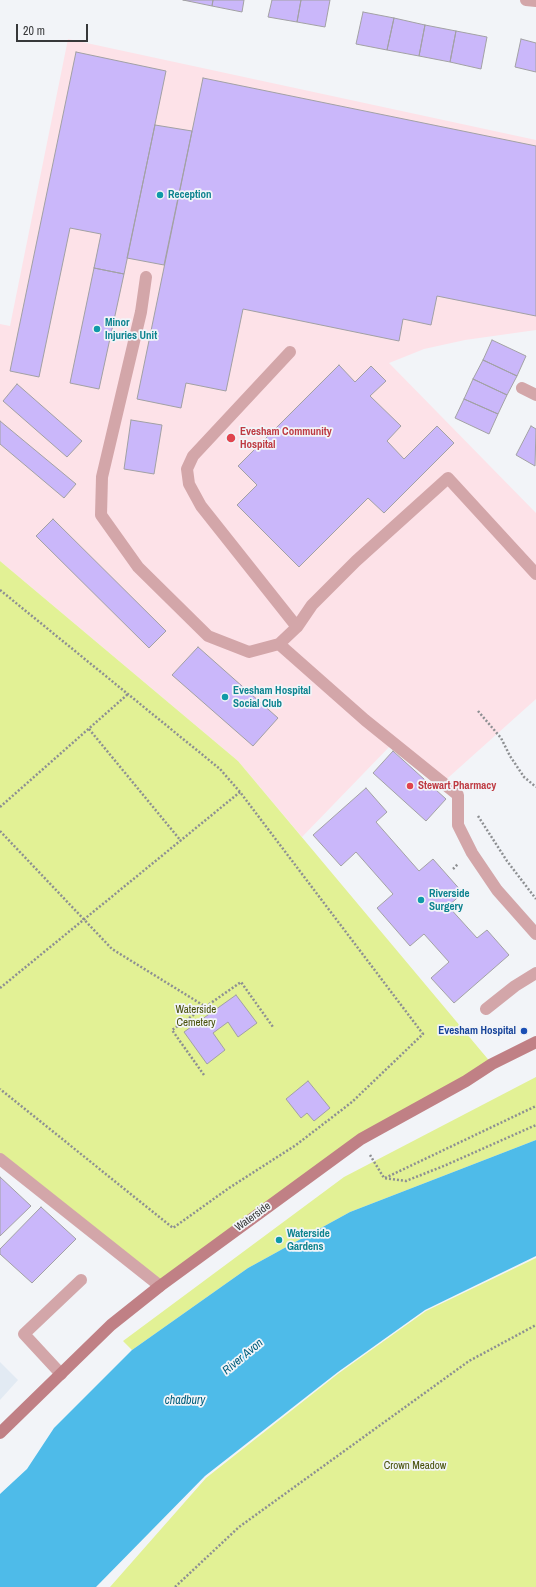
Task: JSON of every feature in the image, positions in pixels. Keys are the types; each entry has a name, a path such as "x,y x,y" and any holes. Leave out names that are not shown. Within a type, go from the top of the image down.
{"main road":[{"name":"Waterside","path":"0,1433 111,1325 160,1286 361,1139 466,1081 492,1064 536,1042"}],"street":[{"path":"526,0 536,1"},
{"path":"146,277 141,312 102,477 101,515 138,567 208,636 249,652 279,644 297,627 312,605 356,561 448,478 536,574"},
{"path":"290,352 193,456 187,469 189,484 201,506 297,627"},
{"path":"522,388 536,395"},
{"path":"279,644 365,720 458,795 458,825 472,853 497,890 536,934"},
{"path":"486,1009 515,986 536,973"},
{"path":"0,1159 160,1286"},
{"path":"61,1374 24,1334 81,1280"}],"path":[{"path":"0,590 220,769 240,792 423,1034 352,1102 296,1145 229,1188 173,1228 0,1089"},
{"path":"0,807 128,694"},
{"path":"478,711 501,738 510,756 524,776 536,787"},
{"path":"88,729 181,841"},
{"path":"0,988 240,792"},
{"path":"458,795 470,805 507,861 536,899"},
{"path":"0,832 112,949 206,1006 210,1013"},
{"path":"204,1075 172,1030 206,1006 241,982 273,1027"},
{"path":"384,1178 536,1106"},
{"path":"384,1178 406,1180 446,1165 536,1125"},
{"path":"361,1139 384,1178"},
{"path":"175,1587 239,1527 252,1517 469,1361 536,1325"}],"shaded area":[{"name":"Evesham Community Hospital","path":"68,39 536,140 536,330 465,340 424,349 389,363 536,513 536,699 440,785 392,744 302,837 238,761 0,561 0,324 10,326"},
{"path":"0,1362 18,1380 0,1400"}],"green space":[{"name":"Waterside Cemetery","path":"0,561 238,761 492,1064 361,1139 160,1286 0,1159"},
{"name":"Waterside Gardens","path":"536,1077 536,1140 350,1212 248,1268 132,1350 123,1341 344,1177"},
{"name":"Crown Meadow","path":"536,1258 536,1587 110,1587 206,1478 339,1373 426,1311"}],"water":[{"name":"chadbury","path":"536,1140 536,1256 425,1310 338,1372 205,1476 96,1587 0,1587 0,1494 27,1469 54,1428 132,1350 248,1268 350,1212"}],"building":[{"path":"183,0 213,0 212,6"},
{"path":"213,0 244,0 242,12 212,6"},
{"path":"272,0 301,0 297,22 268,17"},
{"path":"301,0 330,0 325,27 297,22"},
{"path":"363,12 394,18 387,50 356,44"},
{"path":"394,18 425,25 419,56 387,50"},
{"path":"425,25 456,31 450,62 419,56"},
{"path":"456,31 487,37 481,69 450,62"},
{"path":"521,39 536,43 536,72 515,67"},
{"path":"76,52 166,71 124,274 94,268 101,234 70,228 39,377 10,371"},
{"path":"203,78 536,146 536,316 437,296 431,325 403,319 399,341 243,309 226,391 186,383 181,408 137,399"},
{"name":"Reception","path":"155,125 192,131 164,265 127,258"},
{"name":"Minor Injuries Unit","path":"94,268 124,274 99,389 70,383"},
{"path":"492,340 526,356 517,376 483,360"},
{"path":"483,360 517,376 507,395 473,379"},
{"path":"339,365 355,382 371,366 386,381 370,396 401,426 387,441 404,459 437,426 454,443 384,513 368,498 299,567 237,505 257,485 238,466"},
{"path":"473,379 507,395 498,414 464,399"},
{"path":"17,384 82,441 67,457 3,401"},
{"path":"464,399 498,414 489,434 455,418"},
{"path":"131,420 162,425 154,474 124,469"},
{"path":"0,421 76,484 64,498 0,444"},
{"path":"531,426 536,429 535,466 516,455"},
{"path":"53,519 166,631 149,648 36,536"},
{"name":"Evesham Hospital Social Club","path":"198,647 278,718 253,746 172,675"},
{"name":"Stewart Pharmacy","path":"393,751 446,799 426,821 373,773"},
{"name":"Riverside Surgery","path":"366,788 387,812 376,822 419,871 433,859 463,893 448,906 477,938 487,930 509,955 454,1003 431,978 449,962 424,934 410,946 377,908 393,894 356,852 341,866 313,835"},
{"path":"236,995 257,1023 238,1037 228,1022 213,1033 225,1050 207,1064 184,1032"},
{"path":"308,1081 330,1108 314,1121 307,1113 301,1118 286,1099"},
{"path":"0,1177 31,1206 0,1236"},
{"path":"41,1207 76,1239 32,1283 0,1254 0,1249"}],"place":[{"name":"Reception","path":"160,195"},
{"name":"Minor Injuries Unit","path":"97,329"},
{"name":"Evesham Community Hospital","path":"231,438"},
{"name":"Evesham Hospital Social Club","path":"225,697"},
{"name":"Stewart Pharmacy","path":"410,786"},
{"name":"Riverside Surgery","path":"421,900"},
{"name":"Evesham Hospital","path":"524,1031"},
{"name":"Waterside Gardens","path":"279,1240"}],"water label":[{"name":"River Avon","path":"243,1357"}]}
